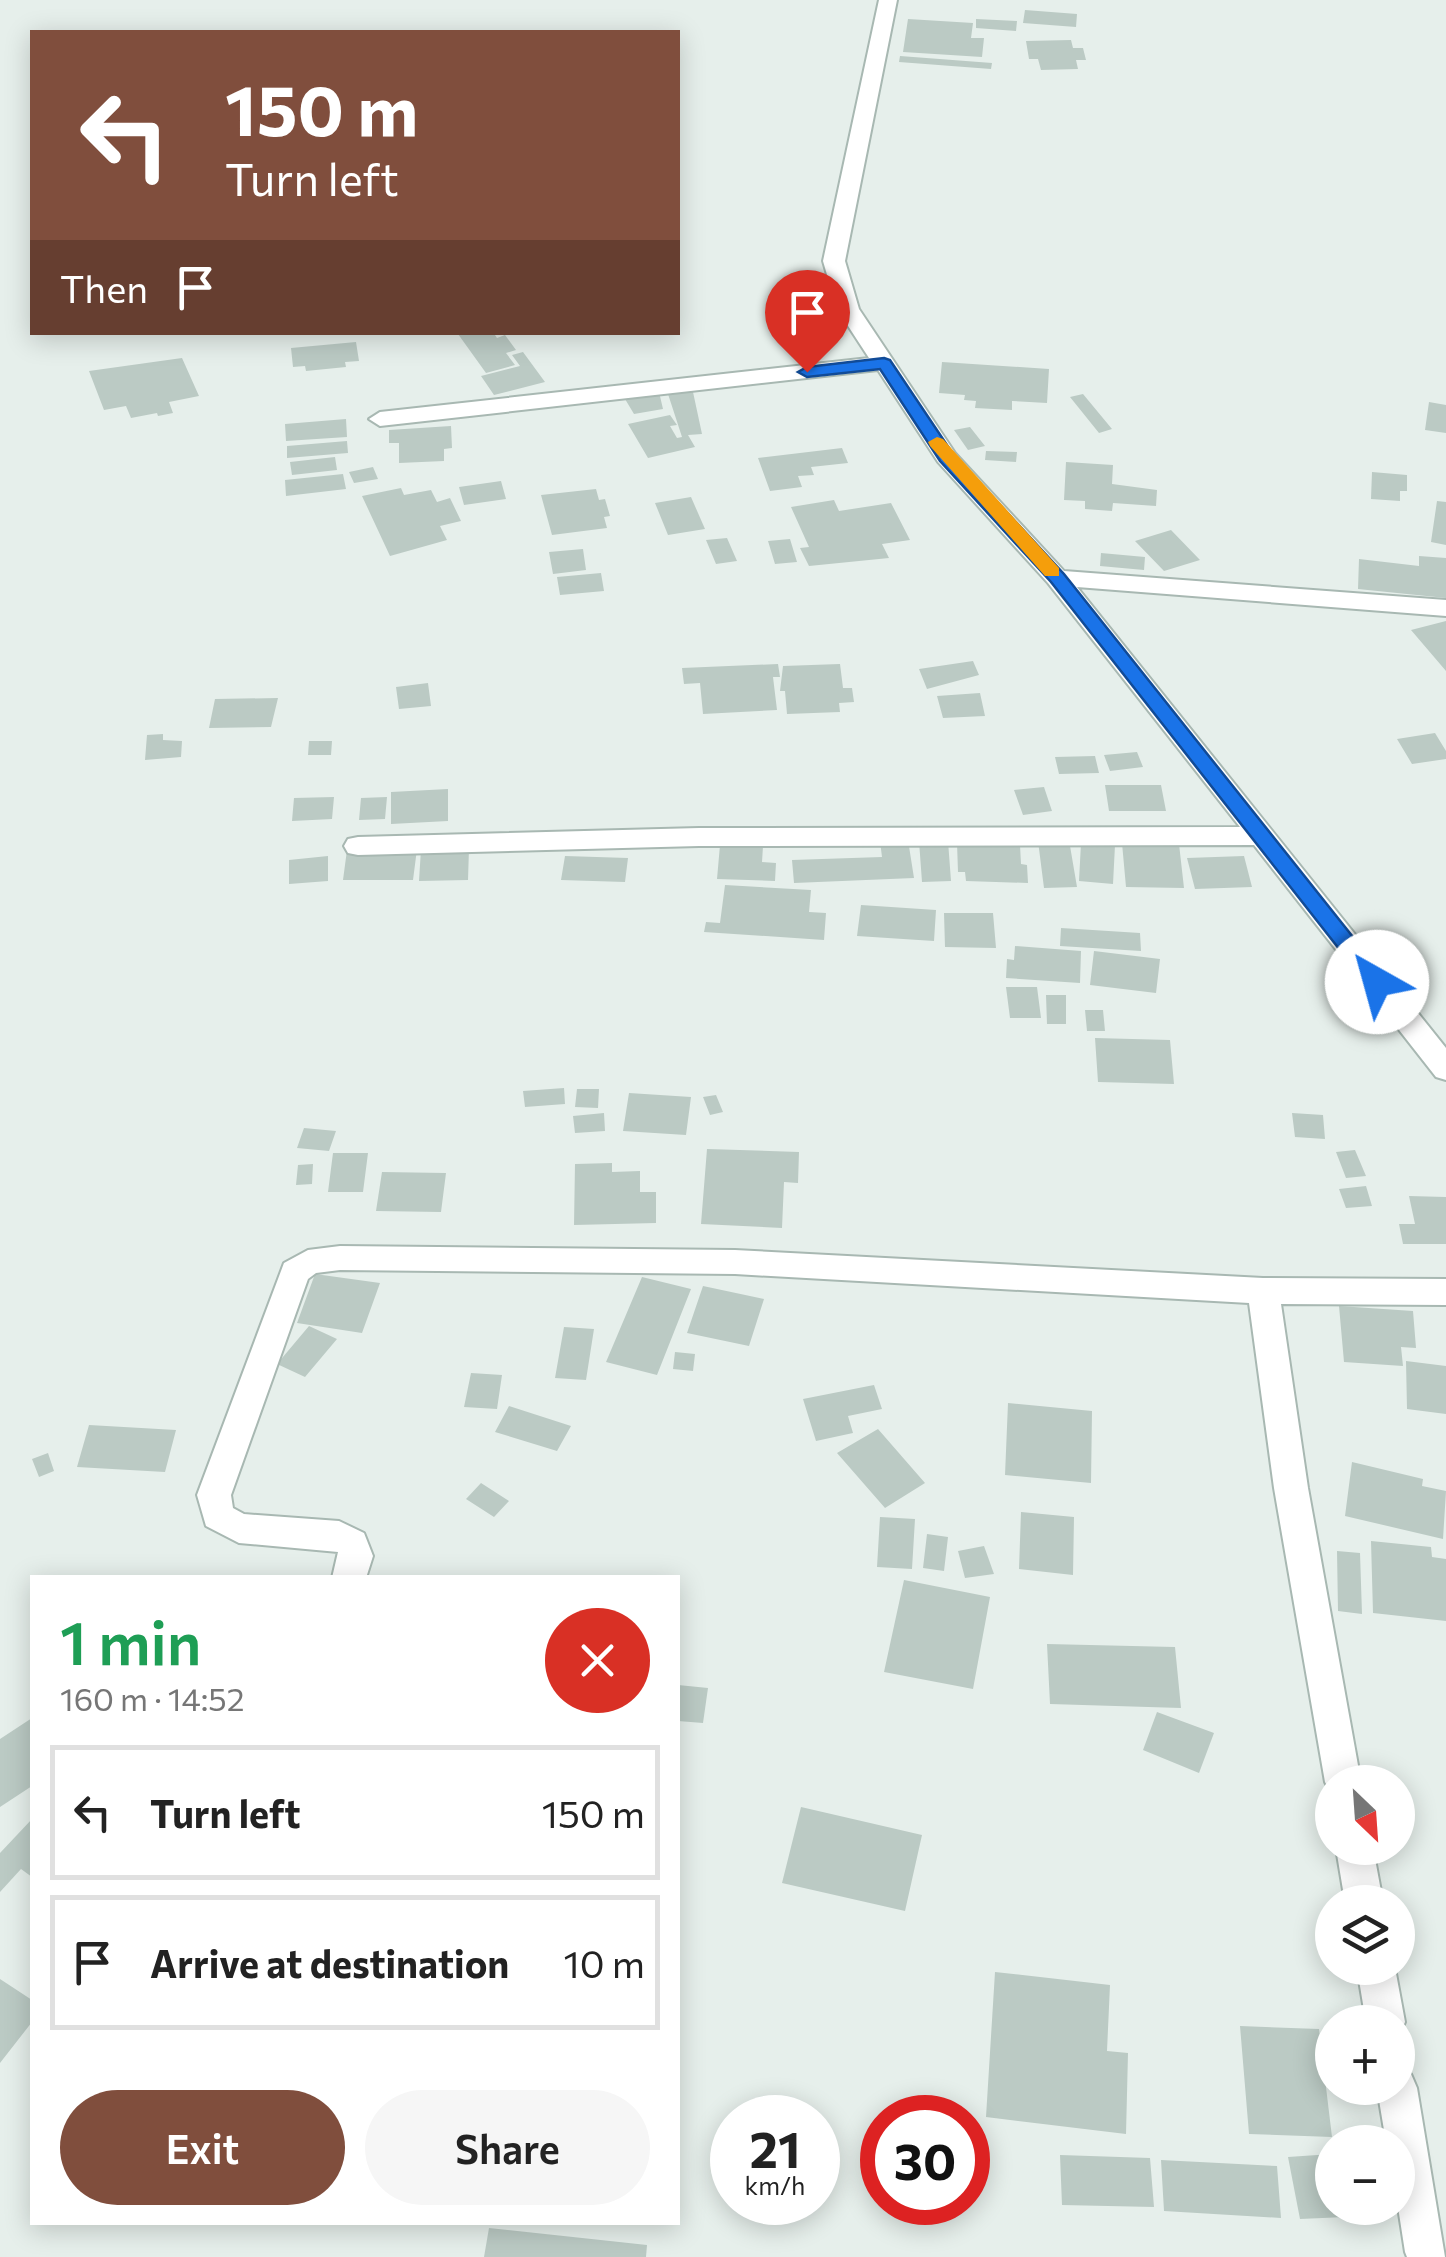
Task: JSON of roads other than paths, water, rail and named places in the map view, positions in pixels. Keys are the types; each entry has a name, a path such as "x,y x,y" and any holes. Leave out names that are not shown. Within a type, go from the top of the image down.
{"street":[{"path":"888,0 854,180 834,260 848,309 946,457 1057,578 1446,1070"},
{"path":"380,419 884,364"},
{"path":"1057,578 1446,608"},
{"path":"358,846 698,837 1261,836"},
{"path":"350,1575 356,1556 352,1543 339,1536 238,1528 218,1516 214,1495 295,1272 308,1262 360,1258 734,1262 1263,1291 1446,1292"},
{"path":"1263,1291 1340,1765"},
{"path":"1400,2105 1426,2252"}]}
